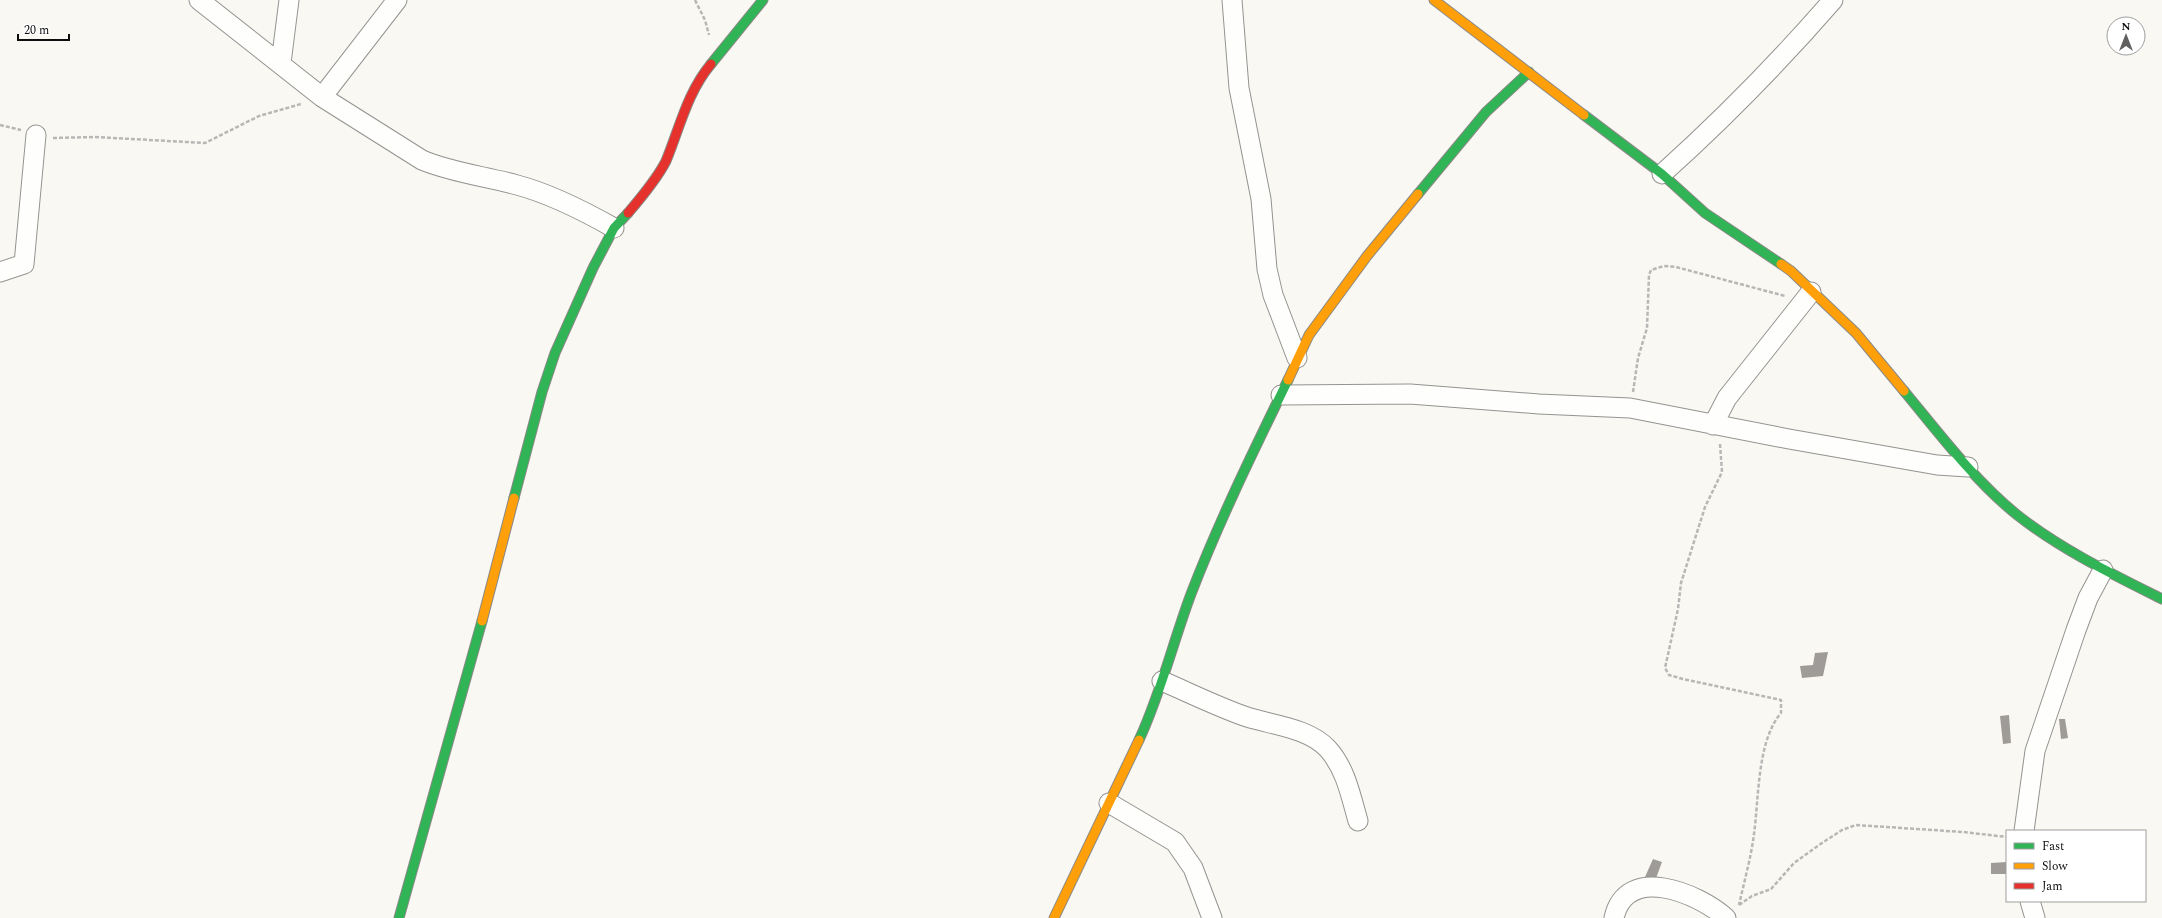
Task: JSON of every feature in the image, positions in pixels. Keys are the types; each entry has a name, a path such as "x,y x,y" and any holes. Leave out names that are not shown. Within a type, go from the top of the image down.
{"street":[{"path":"199,0 281,63 322,98 422,160 440,167 524,187 587,213 614,228"},
{"path":"281,63 289,0"},
{"path":"322,98 397,0"},
{"path":"399,918 458,712 542,392 555,353 593,268 614,228 635,205 665,162 688,99 699,78 763,0"},
{"path":"1232,0 1239,88 1261,199 1267,269 1273,294 1297,358"},
{"path":"1434,0 1662,174 1705,213 1791,271 1807,297 1856,333 1968,467 2015,513 2034,528 2103,570 2162,599"},
{"path":"1662,174 1699,140 1806,32 1833,0"},
{"path":"1054,918 1150,717 1191,594 1230,502 1309,335 1416,197 1486,112 1529,72"},
{"path":"0,272 24,264 36,135"},
{"path":"1713,425 1727,398 1807,297"},
{"path":"1281,395 1410,394 1539,404 1630,408 1713,425 1937,465 1968,467"},
{"path":"2024,830 2035,751 2088,598 2103,570"},
{"path":"1162,681 1246,716 1295,730 1315,738 1327,748 1337,761 1345,777 1358,821"},
{"path":"1109,803 1175,842 1193,868 1212,918"},
{"path":"1614,918 1617,905 1623,898 1639,889 1661,887 1729,913"},
{"path":"2030,902 2035,918"}],"path":[{"path":"695,0 707,27 714,60"},
{"path":"0,125 36,135 58,139 95,137 206,143 259,116 322,98"},
{"path":"1630,408 1638,358 1647,328 1649,275 1651,270 1664,266 1676,267 1807,297"},
{"path":"1713,425 1720,441 1722,472 1705,507 1681,583 1678,609 1665,668 1669,675 1683,679 1781,700 1781,713 1772,723 1767,739 1754,834 1729,913"},
{"path":"1729,913 1752,896 1771,889 1794,863 1822,843 1842,830 1856,825 1963,832 2006,837"}],"building":[{"path":"1828,652 1823,676 1802,678 1800,666 1813,665 1815,653"},
{"path":"2009,715 2011,743 2003,744 2000,716"},
{"path":"2059,719 2065,719 2068,738 2061,739"},
{"path":"1653,859 1662,862 1655,881 1645,877"},
{"path":"2006,862 2006,874 1991,874 1991,863"}],"traffic: fast":[{"path":"711,64 763,0"},
{"path":"1418,194 1486,112 1529,72"},
{"path":"1584,115 1662,174 1705,213 1781,264"},
{"path":"514,498 542,392 555,353 593,268 614,228 628,213"},
{"path":"1139,740 1154,704 1184,612 1213,540 1288,380"},
{"path":"1904,391 1971,471 2016,514 2050,539 2068,550 2162,599"},
{"path":"399,918 482,621"}],"traffic: slow":[{"path":"1434,0 1584,115"},
{"path":"1288,380 1309,335 1367,256 1418,194"},
{"path":"1781,264 1791,271 1856,333 1904,391"},
{"path":"482,621 514,498"},
{"path":"1054,918 1139,740"}],"traffic: jam":[{"path":"628,213 663,167 690,98 711,64"}]}
